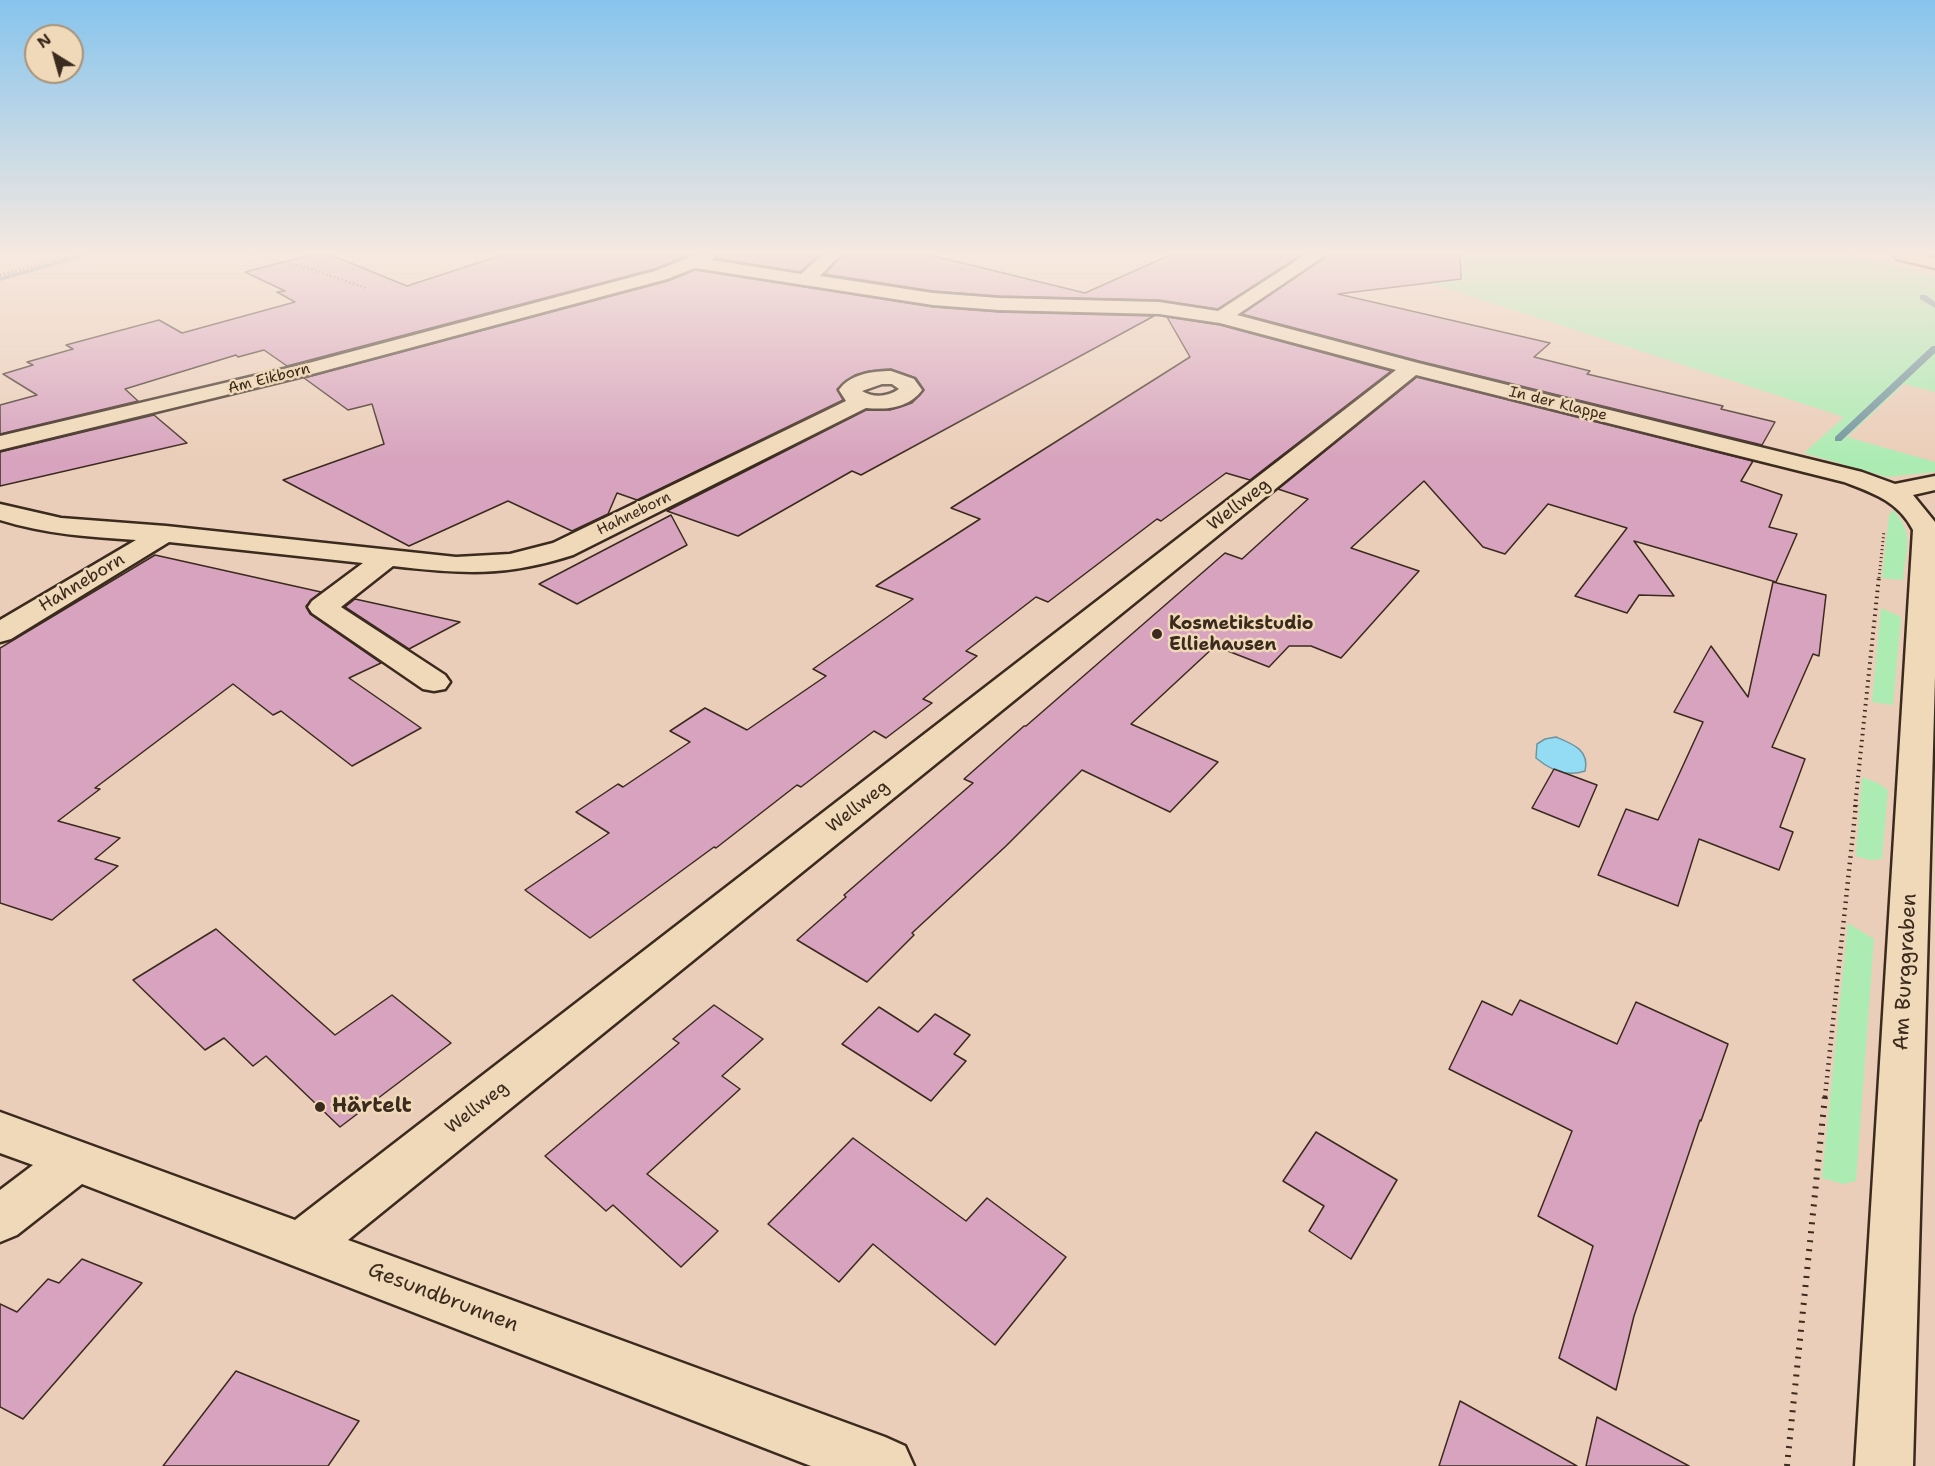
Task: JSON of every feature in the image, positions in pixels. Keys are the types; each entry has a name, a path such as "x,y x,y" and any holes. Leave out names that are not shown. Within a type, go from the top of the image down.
{"street":[{"name":"Am Eikborn","path":"0,443 309,369 480,323"},
{"name":"In der Klappe","path":"1245,323 1412,368 1807,465 1852,477 1894,492"},
{"name":"Wellweg","path":"303,1245 1412,368"},
{"name":"Hahneborn","path":"0,512 22,519 63,526 476,566 499,564 544,556 564,549 863,401"},
{"path":"1894,492 1935,483"},
{"name":"Am Burggraben","path":"1884,1466 1926,530 1918,511 1894,492"},
{"name":"Hahneborn","path":"0,633 164,534"},
{"path":"388,557 322,607 434,682"},
{"name":"Gesundbrunnen","path":"0,1132 74,1162 303,1245 885,1466"},
{"path":"0,1219 74,1162"}],"path":[{"path":"1787,1466 1877,575 1887,509 1894,492"}],"green space":[{"path":"1555,323 1935,323 1935,392 1904,384 1847,437 1935,462 1935,472 1887,477 1804,453 1844,417"},
{"path":"1893,510 1900,518 1907,534 1903,580 1882,578 1889,515"},
{"path":"1881,608 1901,617 1893,705 1872,702"},
{"path":"1862,777 1888,790 1882,859 1870,860 1856,856"},
{"path":"1848,923 1874,939 1856,1181 1843,1184 1822,1178"}],"water":[{"path":"1556,737 1574,745 1583,753 1585,771 1565,773 1547,766 1536,758 1537,744 1545,739"}],"building":[{"path":"146,323 165,323 182,333 217,323 448,323 287,366 264,350 238,357 236,355 125,389 138,401 0,434 0,405 37,395 3,374 33,365 27,362 73,349 66,345"},
{"path":"509,323 1140,323 861,475 852,471 738,536 667,511 866,410 890,410 912,403 924,390 916,378 891,369 855,375 837,389 843,400 637,500 617,493 608,514 572,531 508,501 409,546 283,480 384,444 372,404 348,410 304,378"},
{"path":"1171,323 1220,325 1391,371 1250,480 1226,473 1161,521 1157,519 1048,602 1036,597 966,651 977,656 923,699 932,703 886,738 874,731 801,787 797,785 716,848 714,847 590,938 525,890 609,833 576,812 618,784 623,787 690,742 670,731 705,708 747,730 826,676 813,669 913,599 876,586 980,519 951,508 1190,357"},
{"path":"1277,323 1465,323 1550,343 1534,357 1590,371 1587,374 1723,406 1721,409 1775,422 1762,445 1419,361"},
{"path":"1417,377 1753,461 1741,481 1782,495 1769,527 1797,534 1776,582 1634,541 1674,596 1639,595 1627,613 1575,596 1627,528 1548,504 1505,554 1483,547 1424,481 1351,548 1419,571 1341,658 1311,646 1289,646 1269,667 1215,646 1131,724 1218,762 1170,812 1082,770 1006,846 912,933 914,935 867,982 797,940 846,897 844,895 973,783 964,779 1225,553 1242,559 1308,499 1278,489"},
{"path":"154,415 187,443 0,486 0,452"},
{"path":"671,515 687,545 577,604 539,584"},
{"path":"155,555 321,592 306,606 310,614 381,663 349,678 421,728 352,766 281,711 273,715 233,684 95,788 100,789 58,821 120,838 95,859 118,866 52,920 0,903 0,648"},
{"path":"1773,582 1826,595 1819,656 1813,654 1772,747 1805,759 1780,827 1793,832 1779,870 1699,839 1678,906 1598,875 1626,809 1658,820 1703,722 1674,712 1711,646 1748,697"},
{"path":"355,599 460,622 409,649 345,607"},
{"path":"1554,769 1597,785 1579,827 1532,808"},
{"path":"216,929 335,1035 392,995 451,1043 340,1127 266,1056 253,1066 224,1038 205,1050 133,980"},
{"path":"1520,1000 1617,1044 1636,1002 1728,1044 1634,1316 1616,1390 1559,1358 1593,1246 1538,1216 1572,1131 1449,1069 1482,1001 1512,1015"},
{"path":"714,1005 763,1039 722,1076 740,1089 647,1174 718,1231 681,1267 613,1205 606,1211 545,1156 679,1043 673,1039"},
{"path":"879,1007 918,1032 935,1014 970,1035 954,1054 966,1061 931,1101 842,1044"},
{"path":"1316,1132 1397,1180 1351,1259 1309,1231 1324,1206 1283,1181"},
{"path":"853,1138 966,1221 987,1198 1066,1257 995,1345 873,1244 839,1282 768,1224"},
{"path":"82,1259 142,1283 23,1419 0,1407 0,1304 17,1312 48,1279 59,1283"},
{"path":"236,1371 359,1421 328,1466 163,1466"},
{"path":"1460,1401 1577,1466 1439,1466"},
{"path":"1597,1417 1689,1466 1586,1466"}],"waterway":[{"path":"1838,439 1935,348"}],"place":[{"name":"Kosmetikstudio Elliehausen","path":"1157,634"},
{"name":"Härtelt","path":"320,1107"}]}
